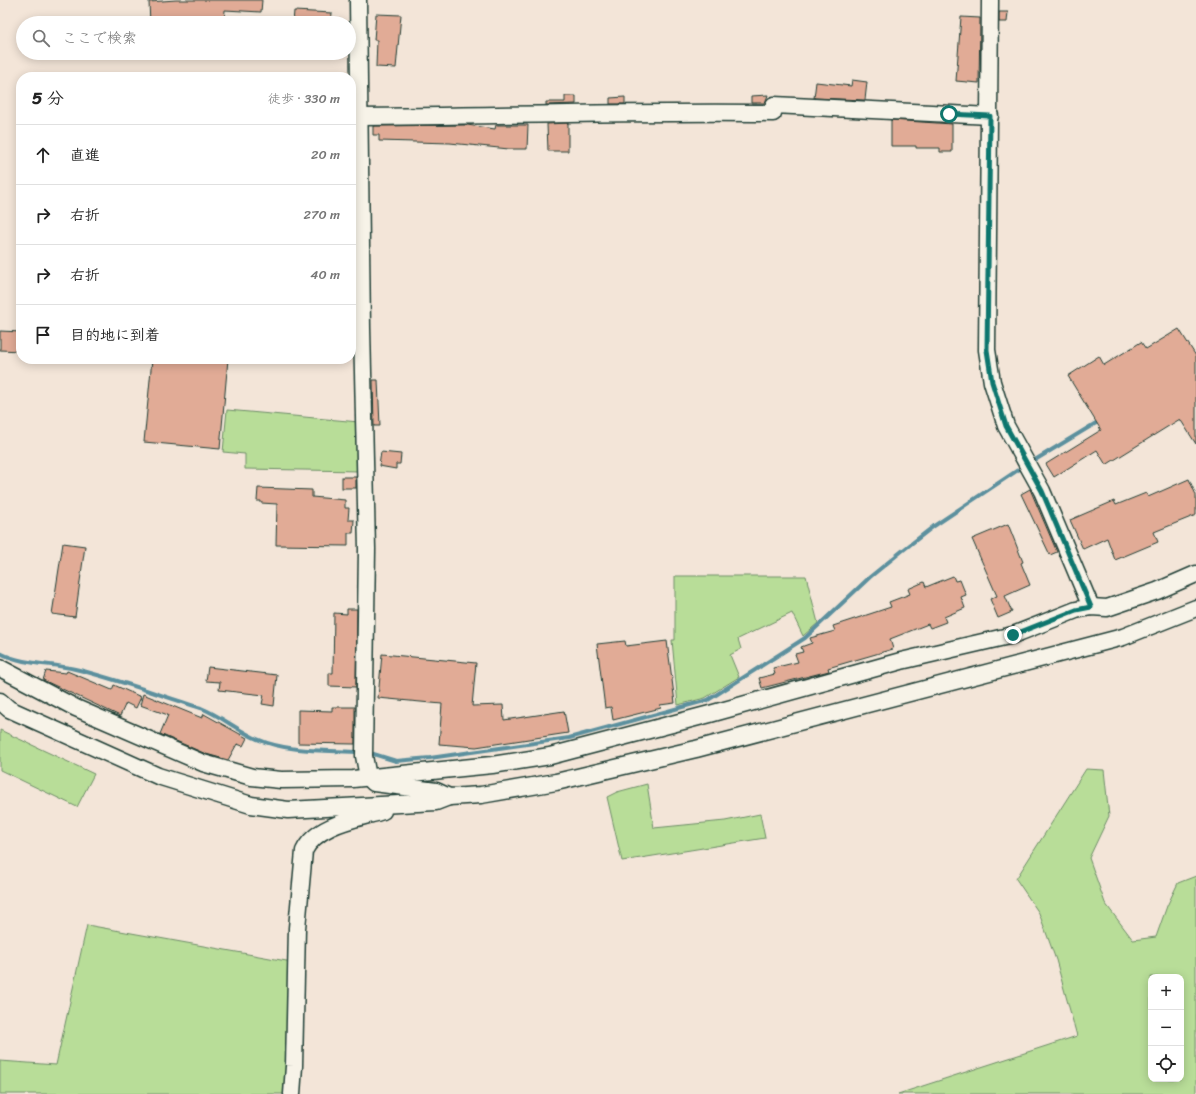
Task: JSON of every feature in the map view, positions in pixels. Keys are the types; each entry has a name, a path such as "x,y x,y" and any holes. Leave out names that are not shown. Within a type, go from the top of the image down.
{"street":[{"path":"358,0 367,549 363,751 368,777 374,783 436,792 449,797"},
{"path":"990,0 987,350 992,382 1006,426 1042,491 1091,607"},
{"path":"359,117 581,115 677,112 773,113 774,104 990,116"},
{"path":"0,668 76,708 203,763 245,775 281,780 353,779 492,765 550,756 815,686 901,661 1013,635 1076,610 1091,607 1107,608 1158,591 1196,574"},
{"path":"0,701 9,709 158,776 237,802 262,808 288,810 436,802 449,797 481,795 556,782 696,748 1123,637 1196,608"},
{"path":"292,1094 295,1058 297,928 304,851 310,841 319,834 343,823 385,811 398,804"}],"green space":[{"path":"227,410 359,422 360,471 245,469 245,454 223,452"},
{"path":"675,576 806,576 818,623 803,636 792,613 738,639 741,649 730,655 739,677 705,698 678,705 672,640 675,640"},
{"path":"0,730 94,774 77,807 0,770"},
{"path":"1086,769 1104,770 1109,816 1089,858 1105,903 1133,940 1156,937 1167,906 1178,883 1196,876 1196,1094 898,1094 1077,1036 1056,960 1039,913 1016,879"},
{"path":"647,784 654,828 725,821 760,814 765,838 622,861 607,797 617,792"},
{"path":"87,925 292,962 293,1094 0,1094 0,1061 56,1065"}],"building":[{"path":"176,0 262,0 261,12 225,10 225,16 150,16 149,2"},
{"path":"294,11 332,13 332,16 294,16"},
{"path":"999,12 1008,12 1007,22 999,22"},
{"path":"376,14 401,15 396,68 376,67 377,40 374,40"},
{"path":"961,17 980,18 979,83 956,81"},
{"path":"852,80 867,82 865,100 814,98 816,82 851,86"},
{"path":"768,95 765,103 751,103 751,96"},
{"path":"565,96 576,96 576,104 546,105 546,102 565,102"},
{"path":"625,97 625,104 610,104 610,98"},
{"path":"891,120 952,124 952,152 940,152 940,148 891,146"},
{"path":"568,123 568,151 548,151 547,124"},
{"path":"467,125 495,129 496,125 528,125 527,149 509,149 450,143 379,141 379,135 373,135 373,126"},
{"path":"1179,329 1196,356 1196,444 1180,419 1106,465 1097,450 1054,477 1046,464 1101,430 1068,376 1099,356 1104,365 1141,342 1146,349"},
{"path":"0,331 16,332 16,351 0,350"},
{"path":"152,364 228,364 220,449 144,442"},
{"path":"373,380 378,380 380,426 374,426"},
{"path":"381,452 401,454 400,464 396,464 396,469 379,466"},
{"path":"342,477 356,477 356,488 342,488"},
{"path":"1189,479 1196,495 1196,515 1154,532 1158,542 1115,560 1107,538 1083,549 1070,520 1114,501 1116,505 1146,493 1148,497"},
{"path":"258,488 312,490 312,497 345,500 345,508 349,508 348,520 354,520 353,533 348,533 348,546 276,545 277,504 261,503 261,501 257,501"},
{"path":"1030,489 1057,552 1050,555 1021,494"},
{"path":"1008,524 1023,562 1021,563 1030,585 1005,596 1012,612 998,618 990,599 997,596 972,539"},
{"path":"63,543 85,546 75,617 52,614"},
{"path":"953,576 955,581 960,580 966,595 961,597 965,608 944,617 946,622 930,628 928,624 890,639 893,649 828,668 829,671 762,688 759,678 775,674 773,668 798,662 795,654 803,652 801,647 812,643 810,638 835,631 833,626 891,607 889,602 910,594 908,589 924,582 926,587"},
{"path":"347,609 357,609 356,687 329,686 329,673 333,673 334,613 347,614"},
{"path":"625,641 626,646 667,641 675,703 660,705 661,708 613,720 611,707 605,708 597,644"},
{"path":"382,654 476,663 472,706 503,705 504,720 564,711 568,733 476,747 439,744 442,704 378,698"},
{"path":"208,667 277,675 274,706 262,704 264,695 219,690 220,682 206,681"},
{"path":"46,671 66,673 67,671 112,690 114,685 141,697 136,708 126,703 120,716 43,680"},
{"path":"143,694 202,718 204,714 247,738 243,746 237,744 228,760 206,754 160,734 168,715 140,705"},
{"path":"332,707 355,707 355,744 298,743 298,710 332,711"}],"waterway":[{"path":"1030,463 1101,420"},
{"path":"367,752 396,761 430,758 569,738 708,700 805,638 870,577 902,551 934,526 1024,466"},
{"path":"0,653 18,660 65,667 91,673 201,708 257,739 282,747 308,750 361,752"}],"route":[{"path":"949,114 990,116 987,350 992,382 1006,426 1042,491 1091,607 1076,610 1013,635"}]}
